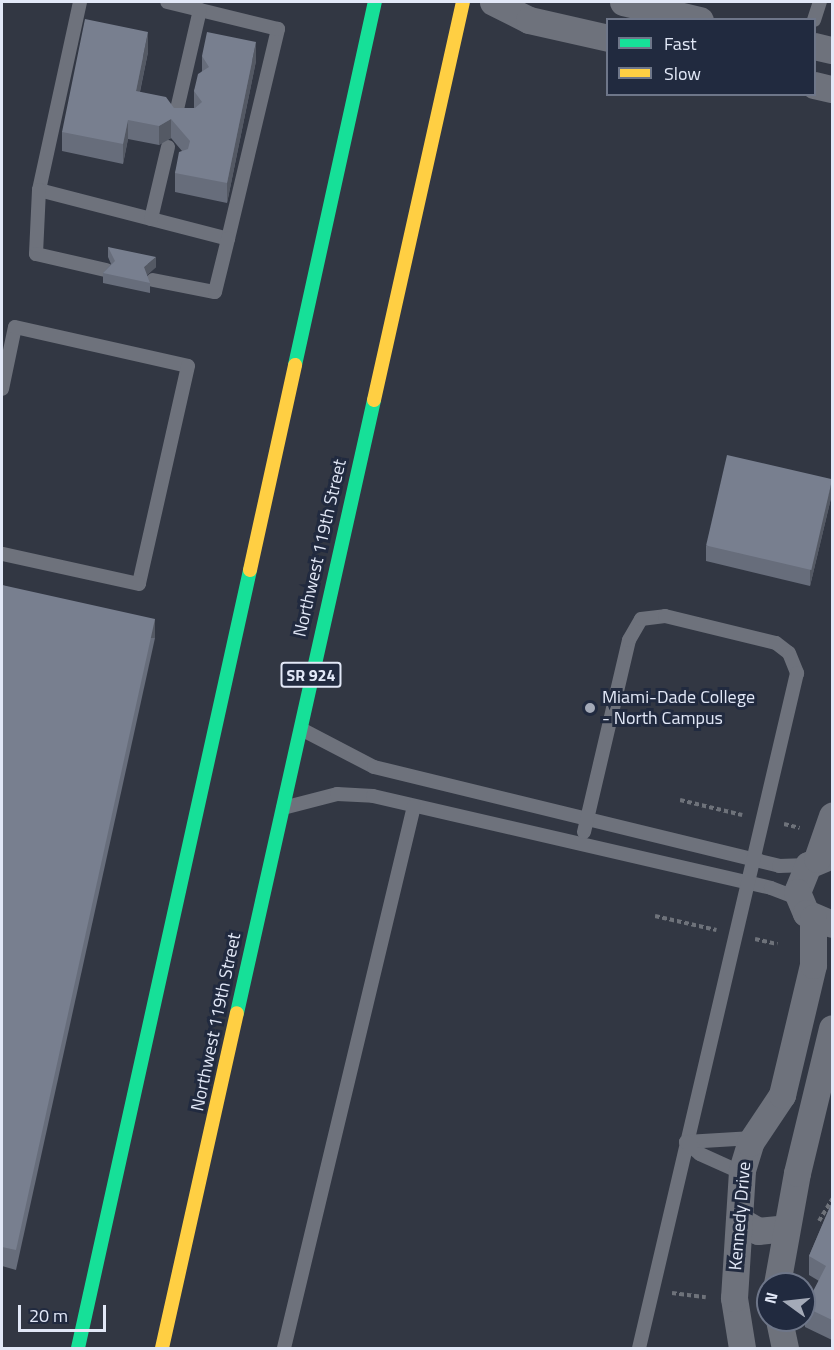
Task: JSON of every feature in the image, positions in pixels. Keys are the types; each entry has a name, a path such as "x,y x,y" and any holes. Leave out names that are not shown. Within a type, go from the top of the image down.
{"highway":[{"path":"78,1348 375,2"},
{"name":"Northwest 119th Street","path":"162,1348 463,2"}],"street":[{"path":"493,2 529,20 606,38"},
{"path":"624,2 692,18"},
{"path":"816,46 832,50"},
{"path":"816,85 832,89"},
{"name":"Kennedy Drive","path":"742,1348 734,1298 742,1173 753,1138 782,1095 813,965 815,914 799,880 819,860 832,816"},
{"path":"779,1272 786,1228 832,1028"},
{"path":"739,1220 758,1231 786,1228"},
{"path":"782,1332 785,1348"}],"lane":[{"path":"80,2 39,190 36,254 106,270"},
{"path":"153,280 214,292 228,239 238,175 256,96 278,29 167,2"},
{"path":"815,18 820,2"},
{"path":"193,119 175,117 200,10"},
{"path":"183,81 200,84"},
{"path":"151,219 166,153 181,162"},
{"path":"39,190 228,239"},
{"path":"2,389 8,325 188,366 139,584 2,554"},
{"path":"586,825 634,628 641,619 665,616 776,643 789,653 797,673 639,1348"},
{"path":"299,728 374,767 586,825 753,859 779,867 819,860"},
{"path":"281,808 354,793 748,883 815,914"},
{"path":"284,1348 414,806"},
{"path":"686,1142 753,1138"},
{"path":"686,1142 700,1154 742,1173"}],"path":[{"path":"680,800 749,816"},
{"path":"776,823 804,829"},
{"path":"655,916 721,931"},
{"path":"752,939 777,944"}],"building":[{"path":"85,19 148,32 136,91 166,97 174,108 195,108 202,102 194,91 198,74 209,67 202,56 207,32 256,42 227,183 175,173 179,152 188,149 190,141 171,119 159,126 128,120 123,144 62,132"},
{"path":"108,247 156,257 144,267 150,283 103,273 115,261"},
{"path":"727,455 832,479 811,570 706,546"},
{"path":"2,585 155,619 16,1250 2,1247"},
{"path":"832,1202 832,1320 816,1312 816,1286 826,1266 809,1256"}],"traffic: fast":[{"path":"295,365 375,2"},
{"path":"237,1013 374,400"},
{"path":"78,1348 250,570"}],"traffic: slow":[{"path":"374,400 463,2"},
{"path":"250,570 295,365"},
{"path":"162,1348 237,1013"}],"place":[{"name":"Miami-Dade College - North Campus","path":"590,708"}]}
